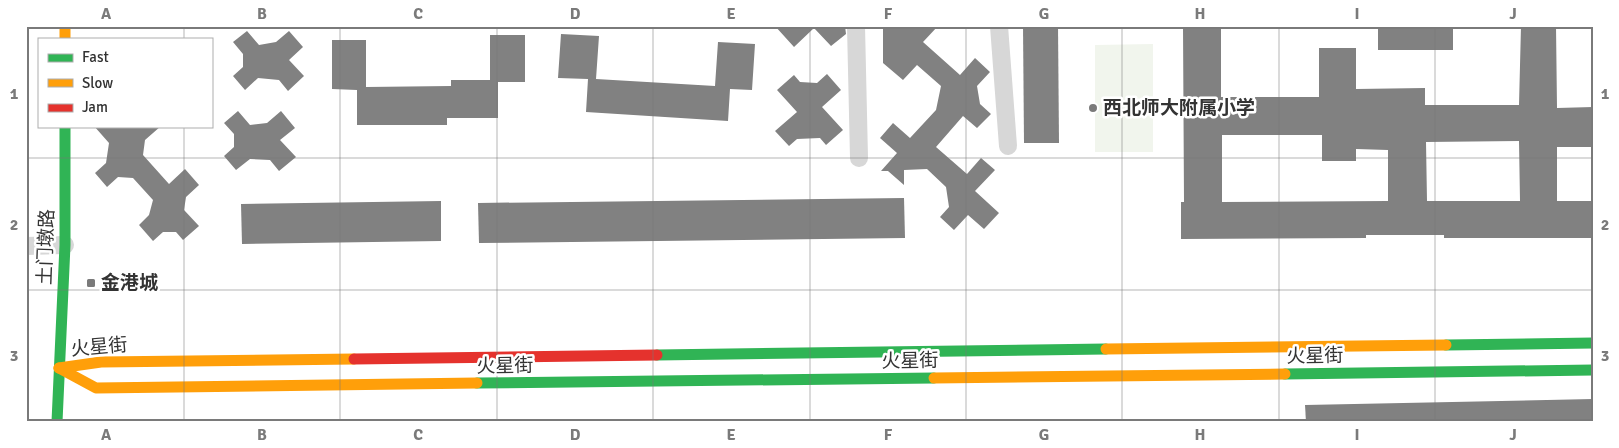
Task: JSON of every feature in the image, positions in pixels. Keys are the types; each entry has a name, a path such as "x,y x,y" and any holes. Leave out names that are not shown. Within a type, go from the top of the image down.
{"street":[{"path":"856,26 859,158"},
{"path":"999,26 1008,146"},
{"name":"土门墩路","path":"57,422 65,245 65,128"},
{"path":"26,246 65,245"},
{"name":"火星街","path":"58,368 101,362 1593,343"},
{"name":"火星街","path":"58,368 96,388 1593,370"}],"shaded area":[{"path":"1153,44 1153,152 1095,152 1095,45"}],"building":[{"path":"775,26 845,26 846,34 831,46 814,28 794,47"},
{"path":"883,26 938,26 923,42 960,75 975,58 990,72 977,86 980,104 991,114 977,128 963,116 936,147 967,174 981,158 995,170 975,191 999,213 984,229 968,215 954,230 940,217 949,207 946,187 927,169 904,170 904,185 888,171 881,171 897,153 880,138 893,123 910,138 936,110 941,86 917,65 903,80 883,63"},
{"path":"1023,26 1058,26 1059,143 1024,143"},
{"path":"1183,26 1221,26 1221,97 1319,97 1319,48 1356,48 1356,89 1425,88 1425,105 1519,105 1521,26 1556,26 1557,108 1593,107 1593,147 1557,147 1557,201 1593,201 1593,238 1444,238 1444,235 1366,235 1366,238 1181,239 1181,202 1184,202","holes":["1222,135 1322,135 1322,161 1356,161 1356,149 1388,150 1388,201 1222,202","1519,141 1520,201 1427,201 1426,142"]},
{"path":"1378,26 1453,26 1453,50 1378,50"},
{"path":"247,31 259,45 276,42 289,31 303,47 289,60 304,76 288,91 279,80 258,78 245,90 233,76 243,67 243,54 233,42"},
{"path":"561,34 599,36 596,79 715,86 718,42 755,44 752,90 730,89 728,121 586,112 588,79 558,78"},
{"path":"490,35 525,35 525,82 498,82 498,118 447,118 447,125 357,125 357,90 332,89 332,40 366,40 366,87 451,86 451,80 490,80"},
{"path":"827,74 841,90 822,107 843,130 826,145 820,138 797,139 789,146 775,131 797,112 777,90 794,75 800,82 817,83"},
{"path":"238,111 250,125 267,123 281,111 295,128 280,140 296,157 279,171 270,160 250,159 236,170 224,156 234,147 234,134 224,123"},
{"path":"96,128 159,128 145,140 143,155 169,184 185,169 199,185 186,197 184,210 199,226 183,240 176,232 163,232 153,241 139,225 149,215 153,200 133,178 118,177 107,187 95,173 106,163 109,143"},
{"path":"904,198 905,238 479,243 478,203"},
{"path":"441,201 441,241 242,244 241,204"},
{"path":"1593,399 1593,422 1306,422 1305,405"}],"traffic: fast":[{"path":"57,422 65,245 65,128"},
{"path":"1446,345 1593,343"},
{"path":"657,355 1106,349"},
{"path":"1285,374 1593,370"},
{"path":"477,383 934,378"}],"traffic: slow":[{"path":"65,26 65,38"},
{"path":"1106,349 1446,345"},
{"path":"59,368 101,362 354,359"},
{"path":"59,368 96,388 477,383"},
{"path":"934,378 1285,374"}],"traffic: jam":[{"path":"354,359 657,355"}],"place":[{"name":"西北师大附属小学","path":"1093,108"},
{"name":"金港城","path":"91,283"}]}
